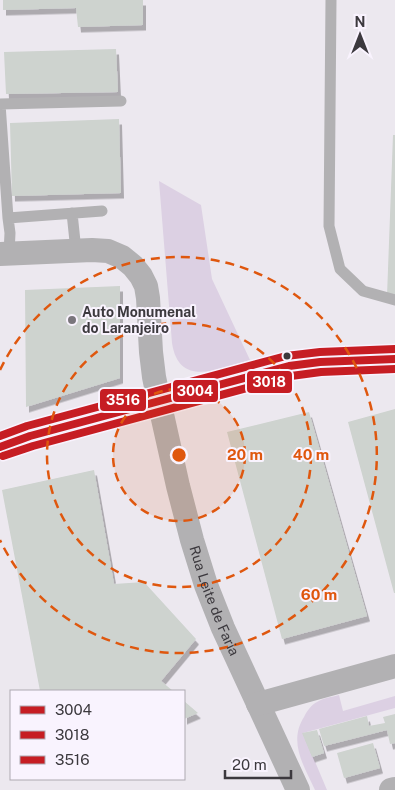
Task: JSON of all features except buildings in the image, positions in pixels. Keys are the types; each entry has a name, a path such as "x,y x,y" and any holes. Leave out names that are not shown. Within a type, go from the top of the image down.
{"street":[{"name":"Rua Leite de Faria","path":"4,254 108,251 122,257 141,276 146,286 148,298 154,377 192,540 206,585 298,790"},
{"path":"0,447 30,436 289,366 320,362 395,359"},
{"path":"258,704 395,666"}],"lane":[{"path":"331,0 329,226 340,269 363,292 395,300"},
{"path":"4,254 10,233 0,104 121,101"},
{"path":"8,218 102,211"},
{"path":"72,213 76,251"}],"shaded area":[{"path":"159,181 201,205 212,279 250,360 202,372 192,371 183,366 176,357 172,343"},
{"path":"339,695 343,711 395,696 395,708 303,733 327,790 315,790 299,754 297,736 299,726 309,708 322,700"}],"transit line":[{"name":"3516","path":"0,436 27,426 286,356 320,352 395,349"},
{"name":"3004","path":"0,447 30,436 289,366 320,362 395,359"},
{"name":"3018","path":"3,456 33,446 291,376 321,372 395,369"}],"place":[{"name":"Auto Monumenal do Laranjeiro","path":"72,320"}]}
